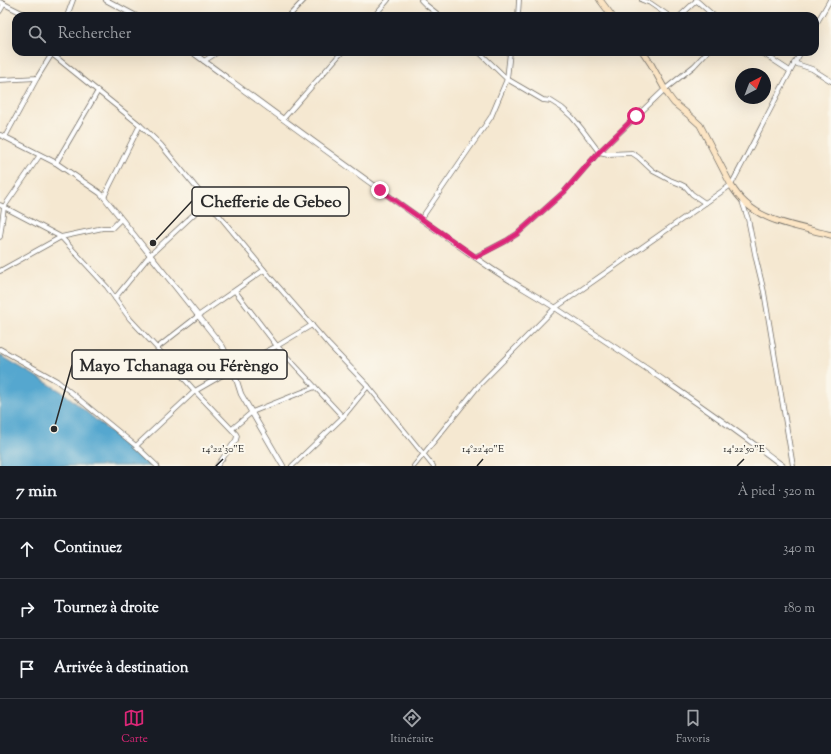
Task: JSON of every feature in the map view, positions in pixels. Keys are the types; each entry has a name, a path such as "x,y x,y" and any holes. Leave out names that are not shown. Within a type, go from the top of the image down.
{"main road":[{"path":"600,0 609,12"},
{"path":"646,56 664,90 674,103 700,125 731,185 742,201 761,214 776,221 831,235"}],"street":[{"path":"68,12 73,0"},
{"path":"106,0 128,12"},
{"path":"293,12 304,0"},
{"path":"378,12 388,0"},
{"path":"421,0 435,12"},
{"path":"518,12 519,0"},
{"path":"642,0 650,3 663,12"},
{"path":"684,12 696,0 710,12"},
{"path":"819,19 830,0"},
{"path":"0,11 2,3 20,12"},
{"path":"5,137 37,78 51,56"},
{"path":"57,56 140,125 161,145 264,270 329,345 368,386 433,466"},
{"path":"197,56 493,270 555,308 659,378 750,441 783,466"},
{"path":"204,61 212,56"},
{"path":"283,119 338,56"},
{"path":"483,56 507,79 543,100 551,101 562,108 572,117 599,152 603,154 632,153 653,171 686,187 692,194 705,203"},
{"path":"421,219 491,117 507,79 510,56"},
{"path":"476,257 517,234 564,192 599,152 664,90 694,66 703,56"},
{"path":"767,56 790,71"},
{"path":"414,466 480,384 555,308 731,185 798,56"},
{"path":"794,63 812,69 831,81"},
{"path":"0,80 37,78"},
{"path":"56,164 98,91"},
{"path":"104,197 140,125"},
{"path":"0,135 56,164 104,197 223,347 233,369 239,390 283,466"},
{"path":"0,237 2,206 40,155"},
{"path":"742,201 748,219 764,292 793,466"},
{"path":"115,298 150,255 207,202"},
{"path":"2,206 61,237 107,287 130,319 232,429 237,436 236,440 217,466"},
{"path":"0,272 61,237 102,228 112,228 121,219"},
{"path":"157,348 198,316 264,270"},
{"path":"235,291 277,346 342,417"},
{"path":"136,446 196,391 312,325"},
{"path":"0,349 57,381 136,446 157,466"},
{"path":"292,466 342,417 368,386"},
{"path":"232,429 252,412 316,387"}],"water":[{"path":"0,355 64,393 151,466 0,466"}],"place":[{"name":"Chefferie de Gebeo","path":"153,243"},
{"name":"Mayo Tchanaga ou Férèngo","path":"54,429"}],"route":[{"path":"380,190 476,257 517,234 564,192 599,152 636,116"}]}
